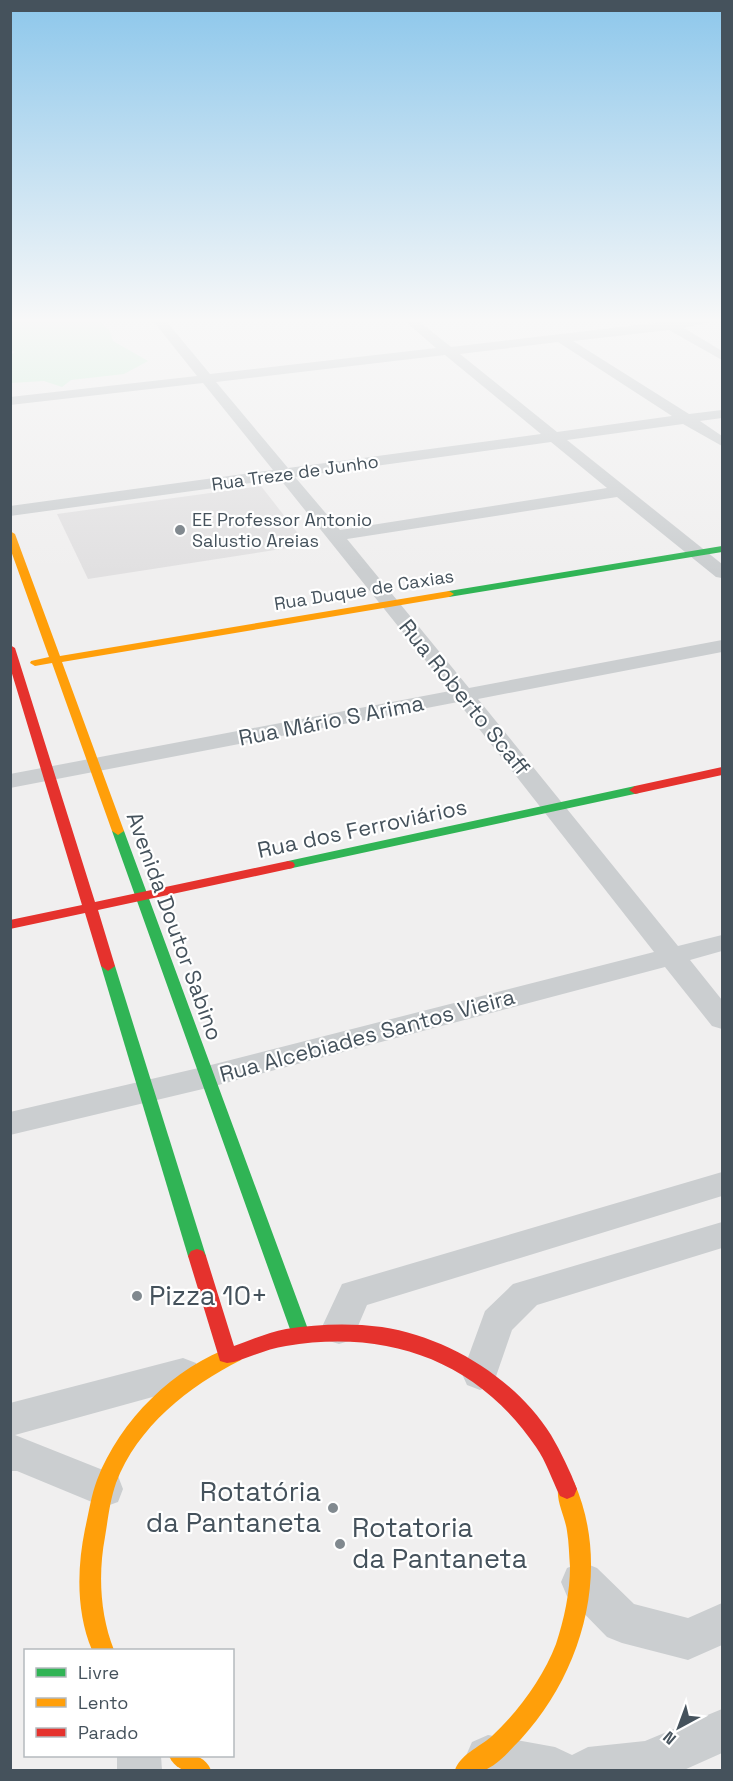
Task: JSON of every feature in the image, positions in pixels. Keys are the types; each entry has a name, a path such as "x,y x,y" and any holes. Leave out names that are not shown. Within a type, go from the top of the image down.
{"street":[{"name":"Rua Roberto Scaff","path":"228,405 391,604 723,1019"},
{"path":"515,405 723,573"},
{"path":"666,405 723,442"},
{"name":"Rua Treze de Junho","path":"10,511 723,414"},
{"path":"335,536 621,491"},
{"name":"Avenida Doutor Sabino","path":"10,534 300,1332"},
{"name":"Rua Duque de Caxias","path":"13,667 723,549"},
{"name":"Rua Mário S Arima","path":"10,781 723,646"},
{"path":"10,648 13,667 49,773 146,1090 217,1361"},
{"name":"Rua dos Ferroviários","path":"10,925 723,771"},
{"name":"Rua Alcebiades Santos Vieira","path":"10,1124 207,1077 723,943"},
{"path":"339,1329 354,1294 723,1184"},
{"path":"480,1374 497,1322 525,1294 723,1234"},
{"path":"102,1649 88,1564 104,1489 125,1446 154,1409 188,1378 217,1361 263,1341 300,1332 339,1329 389,1334 436,1349 480,1374 524,1412 557,1462 577,1519 582,1582 568,1647 537,1707 482,1766"},
{"path":"10,1420 217,1361"},
{"path":"10,1453 18,1453 104,1489"},
{"path":"582,1582 622,1622 688,1639 723,1624"},
{"path":"588,1770 646,1764 723,1731"},
{"path":"183,1757 199,1770"},
{"path":"482,1766 555,1770"}],"shaded area":[{"name":"EE Professor Antonio Salustio Areias","path":"261,486 307,545 88,579 57,514"}],"traffic: fast":[{"path":"449,594 722,549"},
{"path":"288,865 635,790"},
{"path":"118,831 300,1332"},
{"path":"108,966 197,1256"}],"traffic: slow":[{"path":"10,534 118,831"},
{"path":"35,663 449,594"},
{"path":"103,1649 95,1623 90,1565 100,1506 109,1476 131,1438 160,1404 195,1376 234,1354"},
{"path":"467,1770 500,1745 527,1715 550,1682 566,1647 577,1609 580,1570 577,1530 567,1489"},
{"path":"182,1757 199,1770"}],"traffic: jam":[{"path":"10,648 108,966"},
{"path":"635,790 722,771"},
{"path":"10,925 288,865"},
{"path":"197,1256 227,1355"},
{"path":"234,1354 283,1338 334,1332 383,1336 430,1349 474,1371 512,1402 544,1442 567,1489"}],"place":[{"name":"EE Professor Antonio Salustio Areias","path":"180,530"},
{"name":"Pizza 10+","path":"137,1296"},
{"name":"Rotatória da Pantaneta","path":"333,1508"},
{"name":"Rotatoria da Pantaneta","path":"340,1544"}]}
